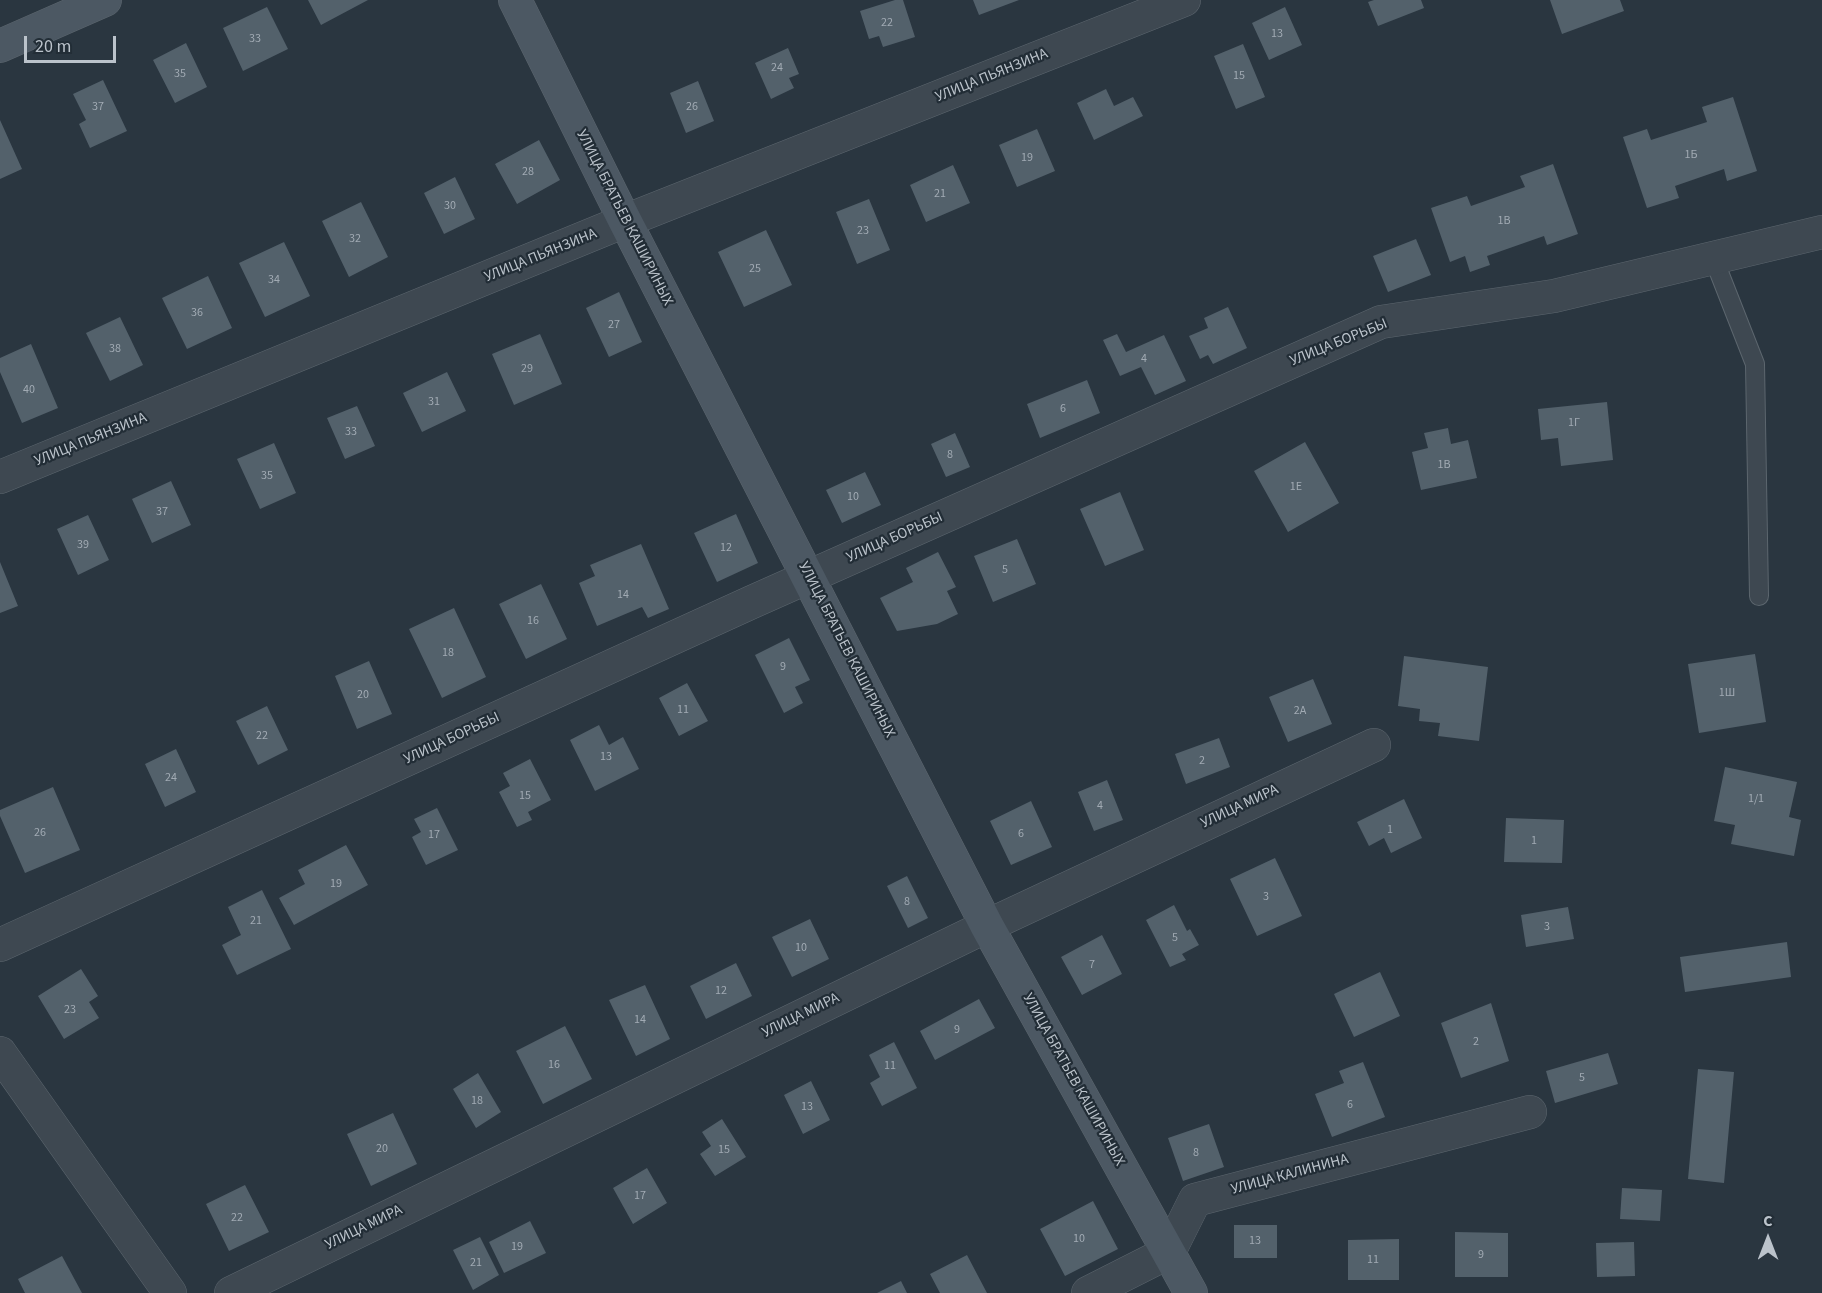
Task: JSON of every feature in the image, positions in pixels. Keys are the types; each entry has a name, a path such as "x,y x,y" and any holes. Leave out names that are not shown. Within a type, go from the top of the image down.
{"main road":[{"path":"0,46 105,0"},
{"name":"УЛИЦА БРАТЬЕВ КАШИРИНЫХ","path":"515,0 625,221 987,926 1191,1293"}],"street":[{"name":"УЛИЦА ПЬЯНЗИНА","path":"0,477 625,221 1184,0"},
{"name":"УЛИЦА БОРЬБЫ","path":"0,945 809,577 1381,322 1554,296 1822,232"},
{"name":"УЛИЦА МИРА","path":"231,1293 987,926 1374,745"},
{"path":"0,1053 170,1293"},
{"name":"УЛИЦА КАЛИНИНА","path":"1169,1252 1195,1200 1530,1113"},
{"path":"1088,1293 1169,1252"}],"lane":[{"path":"1713,258 1755,364 1759,596"}],"building":[{"path":"308,0 368,0 321,25"},
{"path":"895,0 903,0 915,37 883,47 879,36 869,39 860,11"},
{"path":"973,0 1019,0 979,15"},
{"path":"1421,0 1424,8 1378,26 1368,2"},
{"path":"1550,0 1620,0 1624,11 1562,34"},
{"path":"267,7 288,49 243,71 223,28"},
{"path":"1285,7 1302,45 1269,60 1252,23"},
{"path":"186,43 207,87 175,103 153,60"},
{"path":"1243,44 1265,97 1236,109 1214,56"},
{"path":"788,48 799,74 789,78 794,88 771,99 755,63"},
{"path":"103,80 127,131 90,148 79,124 86,120 73,94"},
{"path":"698,81 714,121 686,133 670,93"},
{"path":"1106,89 1114,106 1133,97 1143,116 1094,140 1077,103"},
{"path":"1733,97 1757,171 1727,181 1724,169 1675,186 1679,198 1647,208 1623,137 1647,129 1651,140 1707,122 1702,107"},
{"path":"0,120 22,169 0,179"},
{"path":"1037,129 1055,171 1017,187 999,145"},
{"path":"539,140 560,180 517,204 495,164"},
{"path":"1553,164 1578,234 1547,245 1544,236 1487,256 1490,265 1470,272 1465,256 1450,262 1431,208 1467,196 1471,206 1525,187 1520,176"},
{"path":"953,165 970,203 926,222 910,185"},
{"path":"455,177 475,219 444,234 424,193"},
{"path":"869,199 890,250 857,264 836,212"},
{"path":"361,202 388,257 349,277 322,221"},
{"path":"766,230 792,285 744,307 718,252"},
{"path":"1416,239 1431,275 1388,292 1373,256"},
{"path":"284,242 310,296 265,317 239,263"},
{"path":"208,276 232,328 187,349 162,298"},
{"path":"619,292 642,342 609,357 586,308"},
{"path":"1228,307 1247,348 1213,364 1208,355 1200,359 1189,336 1208,328 1204,318"},
{"path":"120,317 143,365 110,381 86,333"},
{"path":"540,334 562,384 514,405 492,354"},
{"path":"1117,334 1126,352 1164,335 1186,381 1155,395 1141,367 1120,376 1103,340"},
{"path":"31,344 58,408 22,423 0,372 0,358"},
{"path":"447,372 466,411 422,432 403,393"},
{"path":"1087,380 1100,413 1040,438 1027,404"},
{"path":"1607,402 1613,460 1561,466 1558,438 1541,440 1538,409"},
{"path":"357,406 375,446 345,459 327,418"},
{"path":"1448,428 1451,444 1468,440 1477,478 1421,490 1412,452 1428,448 1424,433"},
{"path":"955,433 970,467 946,477 931,444"},
{"path":"1305,442 1339,503 1288,532 1254,471"},
{"path":"274,443 296,493 260,509 237,459"},
{"path":"865,472 881,505 842,523 826,490"},
{"path":"171,481 191,525 152,543 132,499"},
{"path":"1120,492 1144,550 1105,566 1080,509"},
{"path":"736,514 758,563 717,582 694,533"},
{"path":"88,515 109,560 78,575 57,529"},
{"path":"1017,539 1036,584 993,602 974,556"},
{"path":"641,544 669,609 648,618 642,607 597,626 579,583 595,576 590,565"},
{"path":"938,552 956,587 947,591 958,614 937,624 897,631 880,598 913,582 906,568"},
{"path":"0,562 18,606 0,613"},
{"path":"541,584 567,639 526,659 499,604"},
{"path":"454,608 486,677 442,698 409,629"},
{"path":"789,638 810,680 795,687 803,703 784,713 755,655"},
{"path":"1755,654 1766,722 1699,733 1688,664"},
{"path":"1404,656 1488,667 1479,741 1438,736 1440,723 1419,721 1420,709 1398,706"},
{"path":"369,661 392,714 357,729 335,676"},
{"path":"1313,679 1332,724 1288,742 1269,697"},
{"path":"687,683 708,721 679,736 659,698"},
{"path":"267,706 288,750 258,765 236,721"},
{"path":"599,725 609,745 623,737 639,769 595,791 570,740"},
{"path":"1219,738 1230,767 1186,784 1175,754"},
{"path":"176,749 196,792 165,807 145,764"},
{"path":"530,759 551,800 528,812 532,820 517,827 499,792 510,786 503,773"},
{"path":"1725,767 1797,782 1789,817 1801,820 1794,856 1731,844 1735,825 1714,821"},
{"path":"1107,780 1123,820 1094,831 1078,792"},
{"path":"53,787 80,850 25,873 0,816 0,810"},
{"path":"1404,799 1422,838 1391,853 1384,838 1369,846 1357,822"},
{"path":"1031,801 1052,847 1011,865 990,821"},
{"path":"437,808 458,850 426,865 412,837 421,832 414,819"},
{"path":"1506,818 1564,820 1562,863 1504,862"},
{"path":"346,845 368,885 294,925 279,898 305,884 298,870"},
{"path":"1275,858 1302,916 1257,936 1230,879"},
{"path":"907,876 928,918 908,928 887,886"},
{"path":"262,890 291,949 237,975 222,945 241,935 228,907"},
{"path":"1174,905 1187,931 1190,929 1199,945 1182,954 1186,960 1170,967 1146,920"},
{"path":"1568,907 1574,939 1526,947 1521,915"},
{"path":"810,919 829,959 792,977 772,937"},
{"path":"1102,935 1122,974 1082,995 1061,957"},
{"path":"1787,942 1791,977 1685,992 1680,957"},
{"path":"736,963 752,996 706,1019 690,986"},
{"path":"81,969 98,996 89,1002 99,1018 64,1039 38,996"},
{"path":"1380,972 1400,1016 1354,1037 1334,994"},
{"path":"645,985 670,1039 636,1056 609,1000"},
{"path":"979,999 995,1028 935,1060 920,1031"},
{"path":"1491,1003 1509,1061 1461,1078 1441,1023"},
{"path":"565,1026 592,1079 543,1104 516,1051"},
{"path":"894,1042 917,1088 882,1106 870,1083 880,1077 869,1055"},
{"path":"1608,1053 1618,1084 1555,1103 1546,1071"},
{"path":"1363,1062 1385,1117 1332,1137 1315,1094 1344,1083 1339,1071"},
{"path":"1698,1069 1734,1072 1724,1183 1688,1179"},
{"path":"478,1073 501,1112 476,1128 453,1089"},
{"path":"811,1081 830,1120 803,1134 784,1095"},
{"path":"393,1113 417,1164 371,1186 347,1134"},
{"path":"722,1119 746,1157 715,1176 700,1154 711,1146 702,1132"},
{"path":"1209,1124 1224,1167 1183,1181 1168,1138"},
{"path":"647,1168 667,1203 633,1224 613,1188"},
{"path":"245,1185 269,1232 229,1251 206,1204"},
{"path":"1622,1188 1662,1190 1660,1221 1620,1219"},
{"path":"1093,1201 1118,1249 1065,1276 1040,1229"},
{"path":"530,1221 546,1253 504,1273 489,1242"},
{"path":"1234,1225 1277,1225 1277,1258 1234,1258"},
{"path":"1455,1232 1508,1233 1508,1277 1455,1277"},
{"path":"480,1237 499,1275 473,1290 453,1250"},
{"path":"1399,1239 1399,1280 1348,1280 1348,1240"},
{"path":"1634,1242 1635,1276 1597,1277 1596,1243"},
{"path":"967,1255 987,1293 940,1293 930,1274"},
{"path":"62,1256 82,1293 25,1293 18,1279"},
{"path":"901,1281 907,1293 877,1293"}]}
